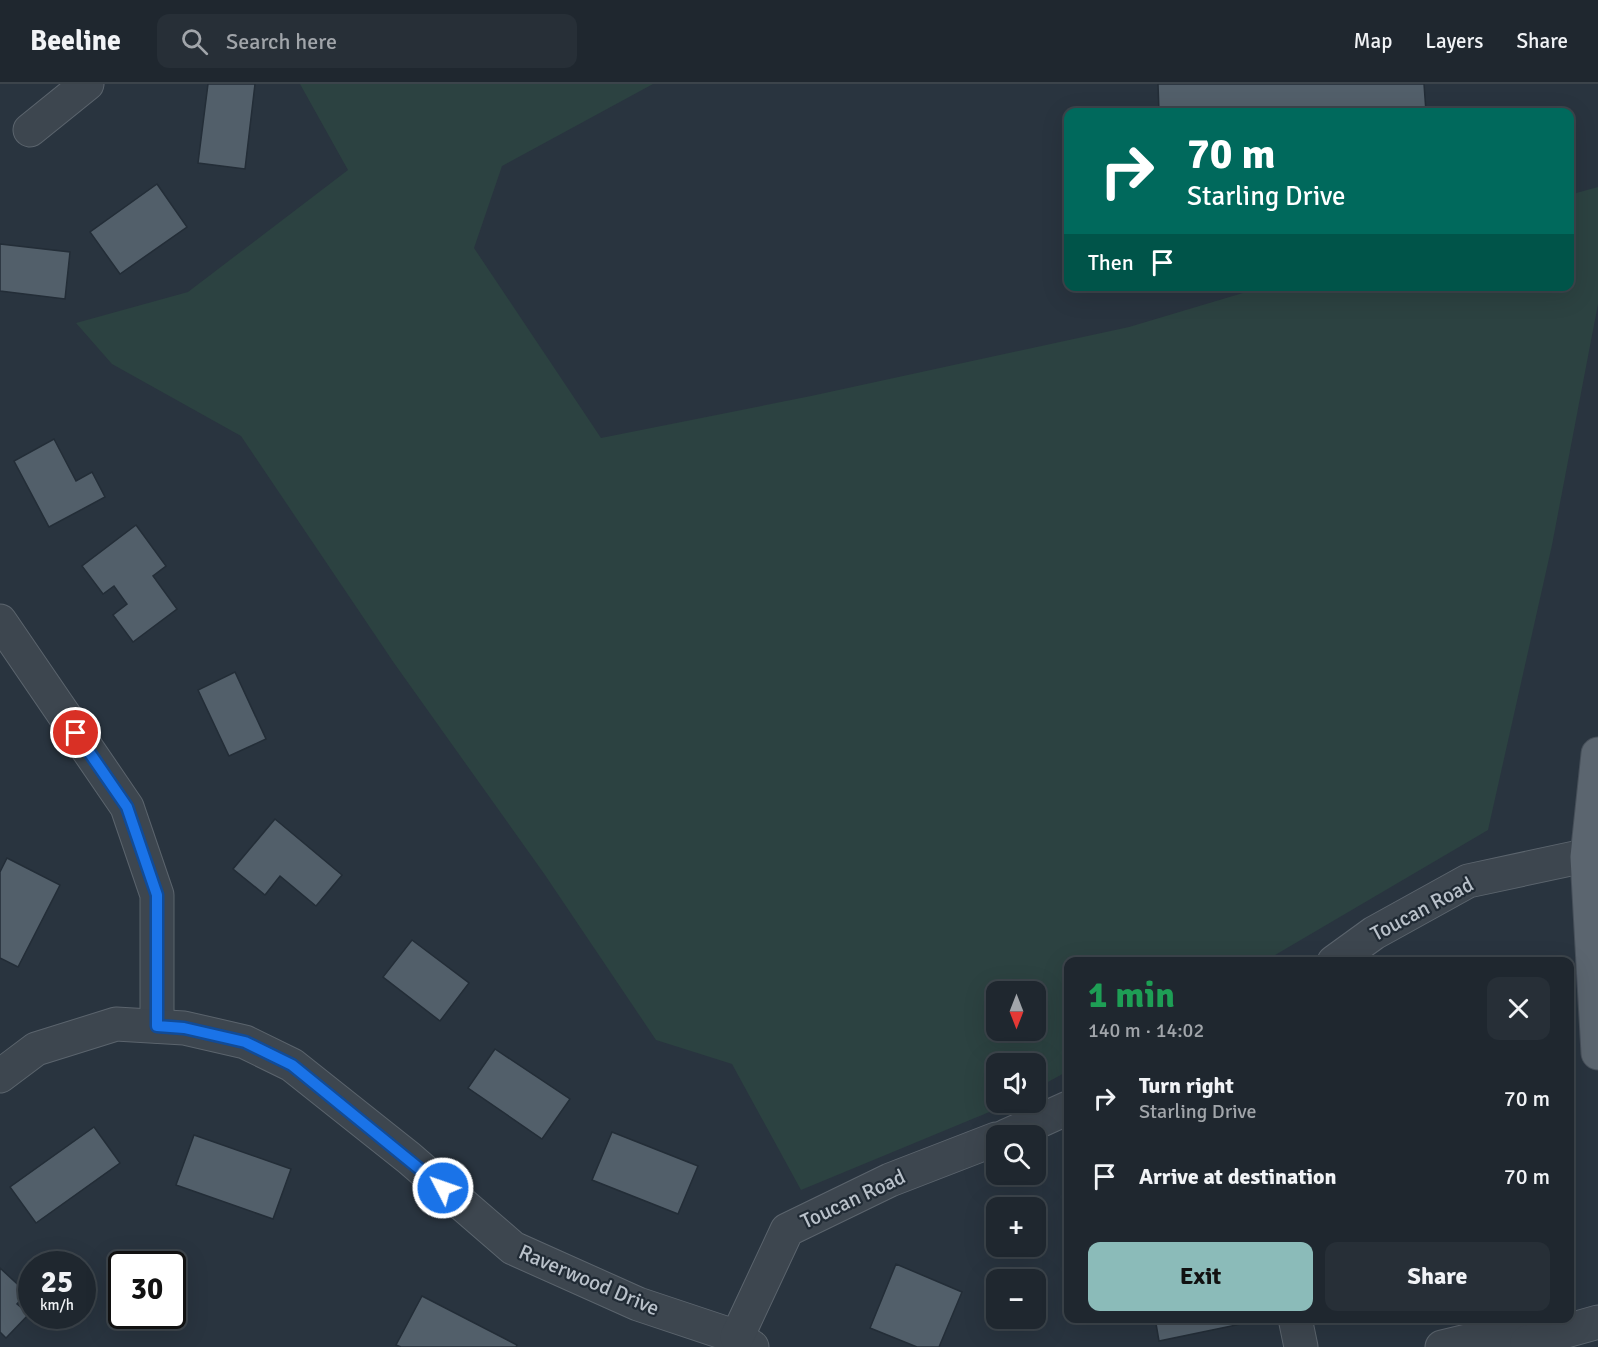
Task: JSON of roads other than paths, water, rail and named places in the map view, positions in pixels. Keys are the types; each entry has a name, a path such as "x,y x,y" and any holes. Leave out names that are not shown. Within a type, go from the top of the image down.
{"main road":[{"path":"1598,754 1592,855 1598,1053"}],"street":[{"path":"30,130 87,84"},
{"path":"0,621 127,807 157,895 157,1026"},
{"name":"Toucan Road","path":"1341,957 1374,933 1468,881 1592,855"},
{"name":"Raverwood Drive","path":"0,1077 36,1049 117,1024 184,1028 245,1042 292,1065 409,1158 513,1248 638,1304 745,1342"},
{"path":"1030,1125 1064,1110"},
{"name":"Toucan Road","path":"745,1342 787,1230 890,1180 986,1143"},
{"path":"1442,1347 1496,1334 1528,1344 1598,1322"},
{"path":"1296,1323 1301,1347"}]}
